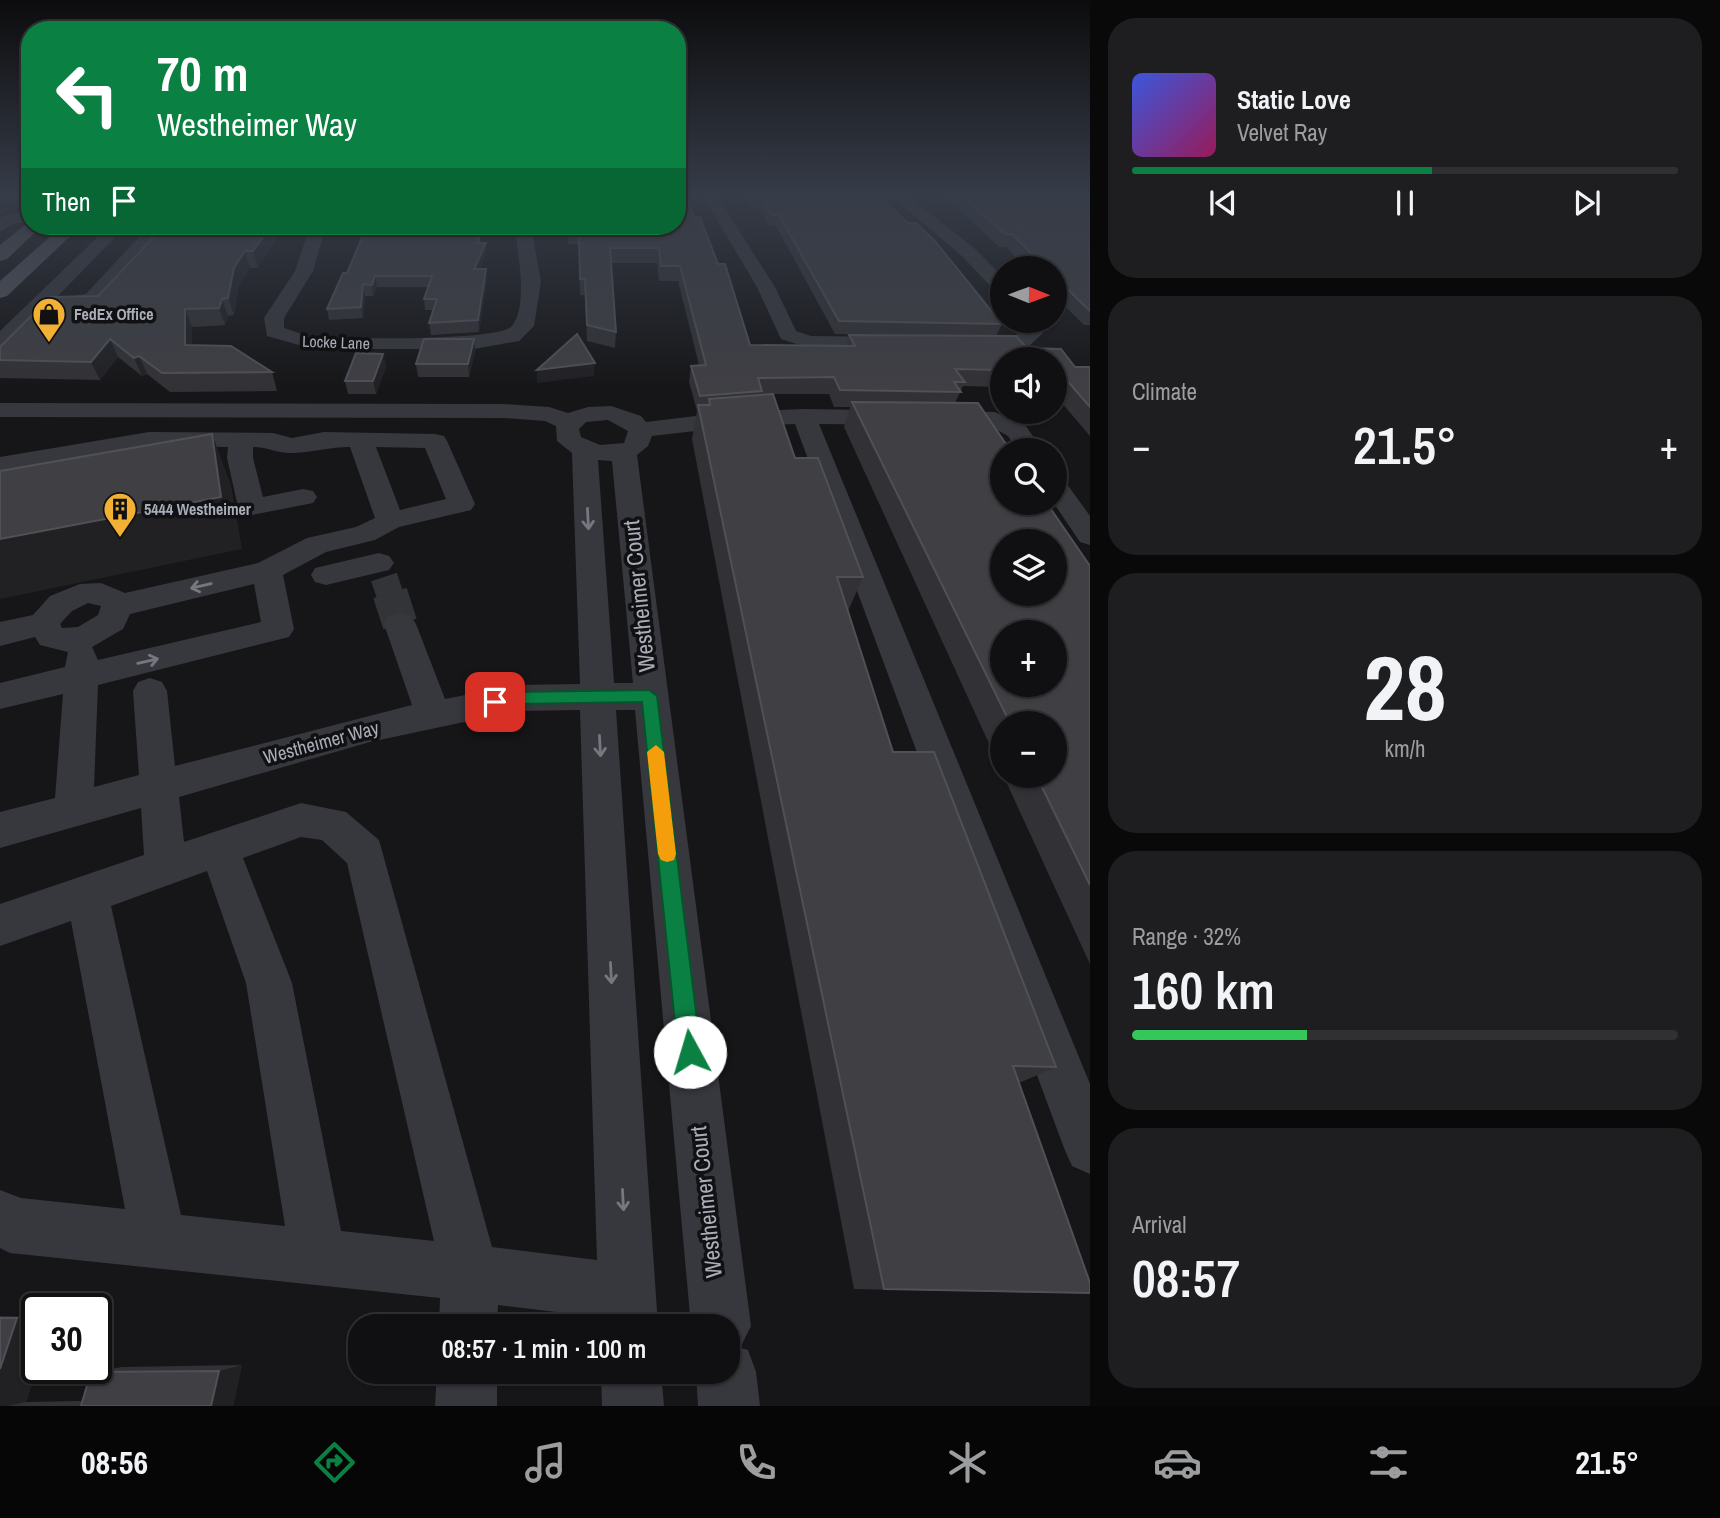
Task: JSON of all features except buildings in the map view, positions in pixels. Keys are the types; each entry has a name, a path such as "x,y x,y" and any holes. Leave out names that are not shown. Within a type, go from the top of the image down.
{"main road":[{"path":"0,292 37,259"}],"street":[{"path":"0,343 85,259"},
{"path":"34,310 92,299 129,259"},
{"name":"Locke Lane","path":"308,259 304,271 274,318 274,332 313,343 474,343 512,337 524,326 533,282 529,259"},
{"path":"749,259 766,286 788,335 809,342 907,343"},
{"path":"974,259 990,275"},
{"path":"955,344 1022,342 1033,333"},
{"path":"0,391 59,391"},
{"path":"0,410 504,411 549,414 610,435 706,419 804,416 995,419 1017,431 1022,438"},
{"path":"804,416 1090,1148"},
{"name":"Westheimer Court","path":"610,435 649,696 719,1314"},
{"name":"Westheimer Court","path":"610,435 597,696 628,1309"},
{"path":"0,465 122,455 149,439 240,449"},
{"path":"117,606 267,571 317,545 461,504 435,441 324,439 291,446 273,440 186,465"},
{"path":"326,575 382,570 377,527 360,439"},
{"path":"291,446 317,545"},
{"path":"240,449 252,507 303,497"},
{"path":"1067,503 1090,536"},
{"path":"0,696 278,629 267,571"},
{"path":"44,625 47,617 63,602 87,593 107,595 117,606"},
{"path":"44,625 51,637 70,641 82,638 112,621 117,606"},
{"path":"400,624 433,715"},
{"path":"0,634 44,625"},
{"path":"74,810 82,638"},
{"path":"150,691 166,867"},
{"name":"Westheimer Way","path":"0,830 370,728 516,698 649,696"},
{"path":"0,925 301,820 332,824 365,853 469,1300"},
{"path":"219,849 269,983 318,1257"},
{"path":"87,895 159,1241"},
{"path":"0,1217 10,1225 318,1257 469,1300 628,1309"},
{"path":"466,1406 467,1384"},
{"path":"632,1384 633,1406"},
{"path":"727,1384 729,1406"}],"tunnel":[{"path":"384,577 390,595"},
{"path":"390,593 400,624"}],"slow traffic":[{"path":"656,752 667,854"}],"place":[{"name":"FedEx Office","path":"49,344"},
{"name":"5444 Westheimer","path":"120,539"}],"route":[{"path":"495,702 516,698 649,696 690,1052"}]}
